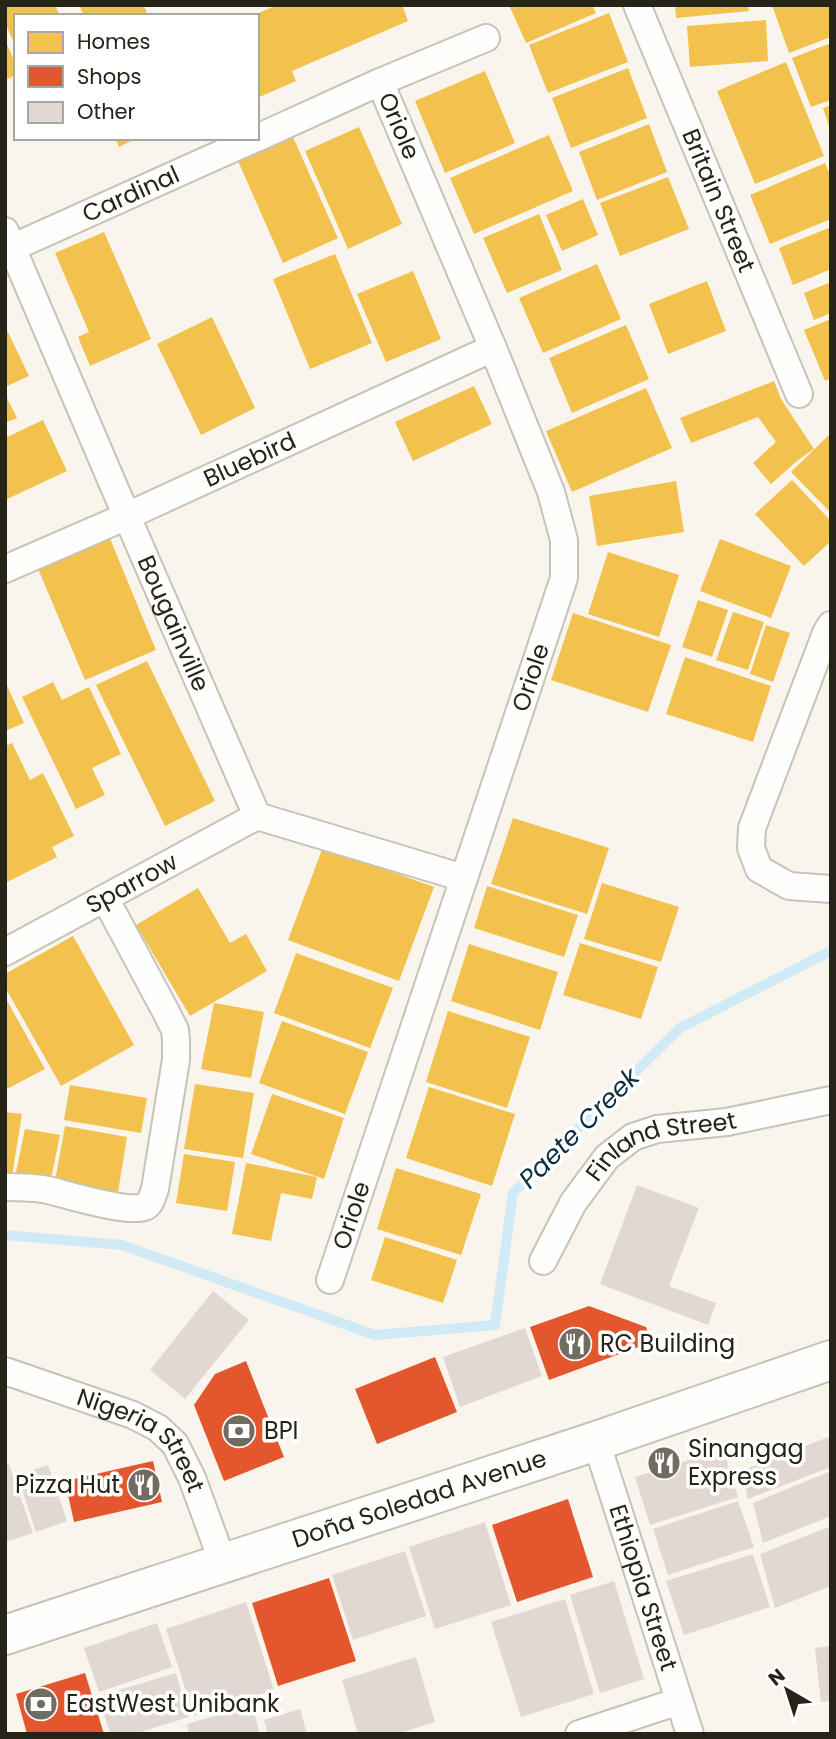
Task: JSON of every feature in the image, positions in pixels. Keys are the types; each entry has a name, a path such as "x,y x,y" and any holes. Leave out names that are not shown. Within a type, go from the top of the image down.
{"main road":[{"name":"Doña Soledad Avenue","path":"5,1635 596,1441 831,1360"}],"street":[{"name":"Britain Street","path":"638,5 799,394"},
{"name":"Cardinal","path":"259,137 486,38"},
{"name":"Oriole","path":"330,1280 564,578 564,540 551,492 380,82"},
{"name":"Cardinal","path":"8,243 252,140"},
{"name":"Bougainville","path":"8,243 257,816"},
{"name":"Bluebird","path":"5,569 127,516 492,348"},
{"path":"829,631 752,828 751,848 759,869 789,886 831,889"},
{"path":"257,816 464,878"},
{"name":"Sparrow","path":"5,952 257,816"},
{"path":"5,1187 28,1187 133,1208 150,1204 155,1189 176,1060 175,1030 105,898"},
{"name":"Finland Street","path":"543,1261 573,1203 607,1157 633,1137 657,1129 727,1122 831,1100"},
{"name":"Nigeria Street","path":"5,1371 133,1415 158,1428 175,1444 192,1478 223,1563"},
{"name":"Ethiopia Street","path":"596,1441 690,1734"},
{"path":"579,1734 679,1701"}],"building: Homes":[{"path":"5,5 55,5 59,14 14,14 14,43 5,23"},
{"path":"79,5 143,5 147,12 143,14 83,14"},
{"path":"277,5 402,5 408,21 292,71 296,81 259,97 259,14 257,14"},
{"path":"509,5 592,5 596,13 526,43"},
{"path":"675,5 748,5 749,11 676,18"},
{"path":"772,5 831,5 831,37 789,53"},
{"path":"609,13 628,62 548,93 529,45"},
{"path":"766,20 768,61 690,67 687,26"},
{"path":"5,40 14,60 14,76 5,80"},
{"path":"831,43 831,100 811,107 792,58"},
{"path":"786,62 824,156 755,184 717,91"},
{"path":"628,68 647,118 571,148 552,98"},
{"path":"485,71 515,143 445,173 415,101"},
{"path":"831,105 831,129 830,129 823,108"},
{"path":"649,124 667,172 597,200 579,152"},
{"path":"359,127 402,224 348,249 305,151"},
{"path":"549,135 573,191 474,234 450,178"},
{"path":"293,137 338,238 283,263 238,161"},
{"path":"116,140 133,140 119,147"},
{"path":"825,163 831,176 831,219 770,244 750,195"},
{"path":"668,177 689,229 620,256 600,203"},
{"path":"583,199 598,235 562,251 546,215"},
{"path":"539,214 562,270 507,293 483,238"},
{"path":"831,227 831,269 793,285 779,248"},
{"path":"104,232 151,339 90,366 78,337 89,332 55,253"},
{"path":"335,254 372,343 310,369 273,279"},
{"path":"597,264 621,319 543,353 519,298"},
{"path":"413,271 441,339 386,362 357,294"},
{"path":"707,281 726,331 668,354 649,304"},
{"path":"831,282 831,313 814,320 804,293"},
{"path":"212,317 255,408 201,435 157,344"},
{"path":"831,319 831,378 825,381 804,330"},
{"path":"626,325 649,379 572,413 549,358"},
{"path":"5,326 29,376 5,387"},
{"path":"774,381 781,399 814,449 771,484 753,463 776,442 758,417 691,443 680,418"},
{"path":"474,386 492,424 413,461 395,422"},
{"path":"646,388 672,448 572,492 546,431"},
{"path":"5,394 17,418 5,423"},
{"path":"43,420 67,471 5,500 5,438"},
{"path":"829,435 831,437 831,513 791,472"},
{"path":"792,480 831,521 831,541 804,566 755,514"},
{"path":"676,481 684,532 597,546 589,496"},
{"path":"108,534 156,650 85,680 36,564"},
{"path":"720,539 791,566 771,618 700,591"},
{"path":"608,552 679,575 659,637 588,614"},
{"path":"698,600 728,610 712,657 682,647"},
{"path":"733,612 764,622 748,670 716,660"},
{"path":"573,613 671,645 648,712 551,680"},
{"path":"766,625 790,633 773,682 750,674"},
{"path":"685,657 771,686 753,742 666,714"},
{"path":"147,661 215,801 165,826 96,685"},
{"path":"5,681 24,723 5,731"},
{"path":"53,682 62,700 89,687 121,754 92,768 105,795 76,809 22,697"},
{"path":"12,743 30,780 43,773 74,836 52,847 57,857 5,883 5,746"},
{"path":"513,818 609,848 587,914 491,884"},
{"path":"323,847 434,887 399,981 288,940"},
{"path":"602,883 679,907 661,962 584,939"},
{"path":"487,886 578,915 564,957 474,928"},
{"path":"198,888 230,943 246,934 267,971 190,1016 136,925"},
{"path":"73,936 134,1045 61,1086 5,987 5,974"},
{"path":"580,943 658,967 641,1019 563,995"},
{"path":"469,944 558,972 540,1030 451,1001"},
{"path":"296,953 393,988 370,1048 274,1013"},
{"path":"5,997 45,1069 5,1090"},
{"path":"214,1003 264,1012 251,1078 201,1069"},
{"path":"448,1011 530,1037 507,1108 426,1082"},
{"path":"282,1021 368,1052 345,1114 259,1083"},
{"path":"195,1084 254,1093 243,1158 184,1149"},
{"path":"70,1085 147,1098 141,1133 64,1120"},
{"path":"429,1087 515,1114 492,1186 406,1158"},
{"path":"272,1094 344,1118 324,1179 251,1154"},
{"path":"5,1112 22,1114 12,1176 5,1175"},
{"path":"65,1126 127,1137 118,1192 55,1181"},
{"path":"25,1129 60,1135 50,1184 15,1177"},
{"path":"184,1154 235,1162 227,1211 176,1203"},
{"path":"246,1163 317,1177 312,1199 281,1193 271,1241 232,1234"},
{"path":"396,1168 481,1194 461,1255 377,1229"},
{"path":"385,1237 457,1260 443,1303 371,1280"}],"building: Shops":[{"path":"589,1306 646,1327 652,1342 549,1380 530,1327"},
{"path":"435,1357 457,1412 377,1444 355,1389"},
{"name":"BPI","path":"246,1361 284,1457 224,1481 194,1405 215,1374"},
{"path":"153,1461 162,1502 74,1522 65,1481"},
{"path":"568,1499 593,1577 517,1602 492,1525"},
{"path":"329,1578 356,1661 278,1686 252,1603"},
{"path":"85,1673 104,1734 27,1734 16,1694"}],"building: Other":[{"path":"637,1185 699,1208 669,1286 716,1303 708,1325 600,1284"},
{"path":"213,1291 249,1320 185,1399 150,1370"},
{"path":"525,1328 542,1376 460,1407 443,1357"},
{"path":"831,1436 831,1467 748,1499 741,1471"},
{"path":"723,1449 738,1497 650,1525 635,1477"},
{"path":"9,1464 33,1533 5,1542 5,1465"},
{"path":"48,1465 67,1521 36,1532 17,1475"},
{"path":"831,1471 831,1516 763,1543 753,1503"},
{"path":"738,1501 754,1547 668,1575 653,1529"},
{"path":"485,1522 511,1605 435,1629 409,1547"},
{"path":"831,1526 831,1586 775,1608 760,1554"},
{"path":"405,1551 426,1616 353,1640 332,1575"},
{"path":"753,1554 770,1607 684,1635 666,1581"},
{"path":"614,1581 644,1679 600,1693 570,1595"},
{"path":"565,1599 594,1694 521,1717 491,1622"},
{"path":"246,1602 274,1690 194,1716 166,1629"},
{"path":"157,1623 172,1667 99,1692 84,1648"},
{"path":"831,1646 831,1701 821,1702 815,1648"},
{"path":"416,1657 435,1722 397,1734 358,1734 342,1680"},
{"path":"176,1673 189,1717 134,1734 110,1734 99,1696"},
{"path":"252,1705 260,1734 189,1734 187,1724"},
{"path":"300,1709 307,1734 268,1734 264,1720"}],"waterway":[{"name":"Paete Creek","path":"5,1235 122,1245 375,1335 495,1325 513,1193 680,1028 831,951"}],"place":[{"name":"RC Building","path":"575,1344"},
{"name":"BPI","path":"239,1431"},
{"name":"Sinangag Express","path":"664,1463"},
{"name":"Pizza Hut","path":"144,1485"},
{"name":"EastWest Unibank","path":"41,1704"}]}
